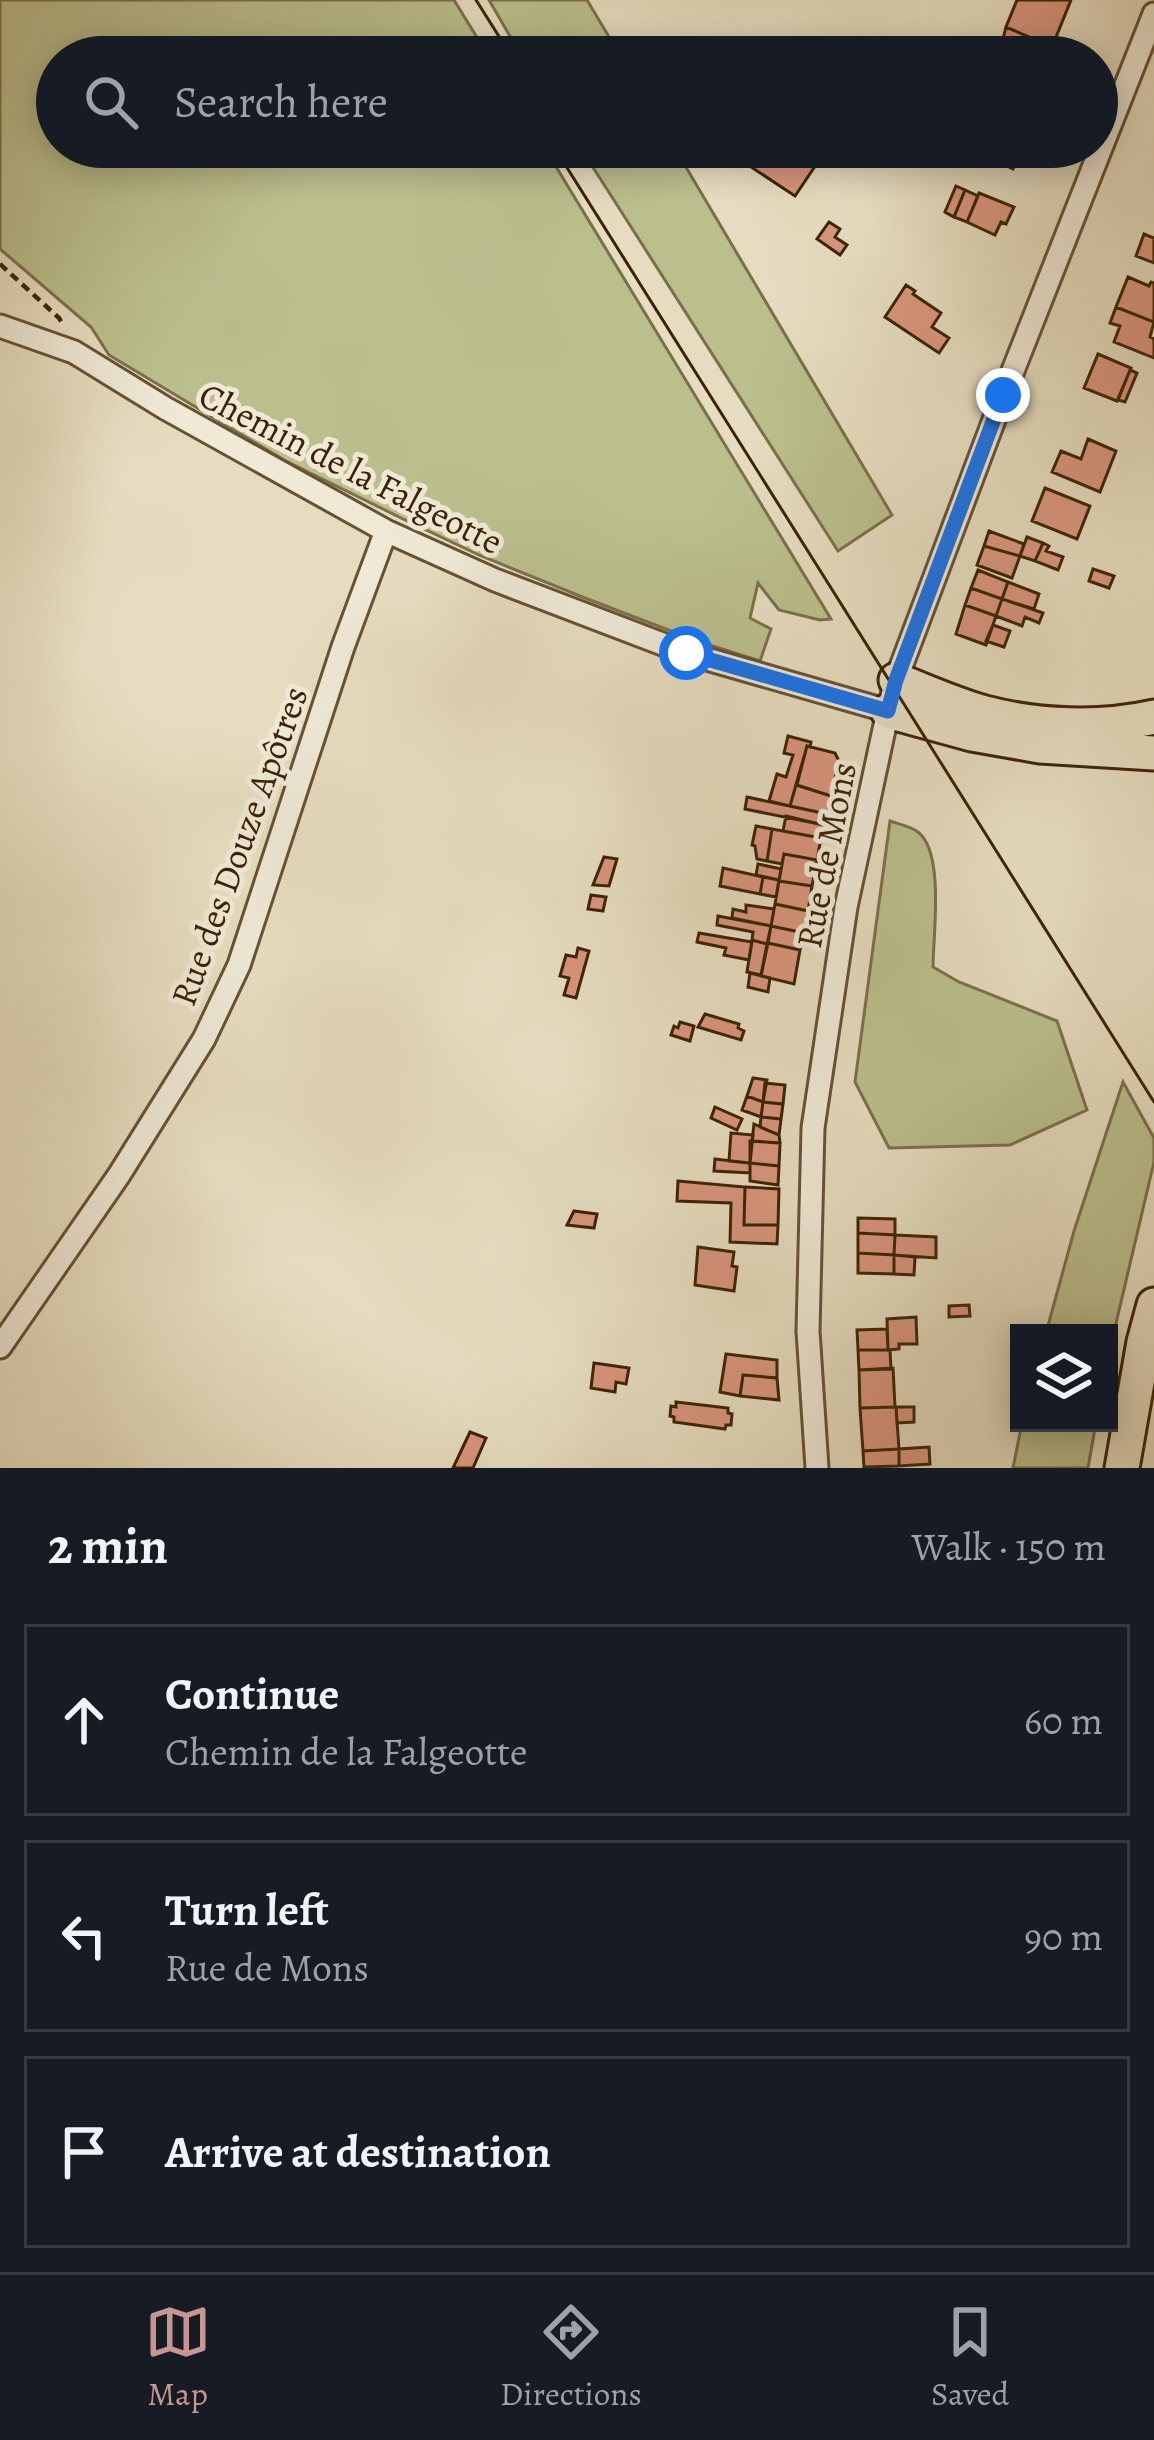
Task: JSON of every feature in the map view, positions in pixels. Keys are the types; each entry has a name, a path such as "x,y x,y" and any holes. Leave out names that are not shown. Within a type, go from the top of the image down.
{"highway":[{"path":"892,695 1047,722 1112,726 1154,717"},
{"path":"892,695 973,734 1040,746 1154,753"},
{"path":"1121,1468 1154,1305"}],"street":[{"name":"Rue de Mons","path":"1118,105 1154,14"},
{"name":"Rue de Mons","path":"817,1468 808,1331 813,1128 846,907 892,695 1093,168"},
{"name":"Chemin de la Falgeotte","path":"0,326 74,352 386,531 495,580 686,653 892,695"},
{"name":"Rue des Douze Apôtres","path":"0,1347 119,1175 222,1002 239,965 386,531"}],"path":[{"path":"0,265 59,318 74,352"}],"green space":[{"path":"0,0 454,0 476,36 36,36 36,168 557,168 831,619 779,610 758,583 750,618 771,629 760,661 479,555 284,460 109,355 91,327 0,249"},
{"path":"489,0 587,0 608,36 510,36"},
{"path":"593,168 686,168 892,515 838,551"},
{"path":"890,821 918,832 932,858 936,896 933,967 1057,1021 1087,1110 1010,1145 889,1148 855,1082"},
{"path":"1123,1082 1154,1138 1154,1162 1116,1324 1048,1324"},
{"path":"1020,1432 1094,1432 1088,1468 1013,1468"}],"building":[{"path":"1017,0 1071,0 1056,36 1027,36 1006,27"},
{"path":"1006,27 1027,36 1004,36"},
{"path":"753,168 814,168 795,196"},
{"path":"956,186 965,190 954,217 945,212"},
{"path":"965,190 978,196 967,222 954,217"},
{"path":"979,193 1014,207 995,235 967,222"},
{"path":"829,222 840,229 835,237 847,245 840,255 817,239"},
{"path":"1144,234 1154,238 1154,263 1136,256"},
{"path":"1128,277 1149,286 1154,283 1154,322 1116,307"},
{"path":"906,285 941,313 932,327 949,338 939,353 885,317"},
{"path":"1116,307 1154,322 1150,337 1154,358 1114,342 1120,326 1110,323"},
{"path":"1098,354 1131,368 1117,401 1084,388"},
{"path":"1130,370 1137,373 1125,402 1118,400"},
{"path":"1088,439 1116,451 1100,492 1052,472 1061,451 1081,459"},
{"path":"1045,488 1090,506 1077,539 1032,521"},
{"path":"989,531 1024,544 1020,556 984,546"},
{"path":"1027,537 1043,543 1035,561 1020,556"},
{"path":"1043,543 1049,546 1046,551 1063,557 1058,570 1035,561"},
{"path":"984,546 1020,556 1012,578 977,565"},
{"path":"1093,569 1114,576 1109,588 1089,581"},
{"path":"978,570 1008,582 1002,599 971,588"},
{"path":"1008,582 1039,594 1034,609 1002,599"},
{"path":"971,588 1002,599 996,616 965,605"},
{"path":"1002,599 1043,613 1039,623 1025,617 1022,626 996,616"},
{"path":"965,605 996,616 986,645 956,634"},
{"path":"993,625 1010,631 1004,647 986,641"},
{"path":"788,736 811,742 790,806 769,801 777,774 786,777 793,755 784,753"},
{"path":"807,746 835,753 839,761 831,796 797,785"},
{"path":"796,785 831,796 827,814 790,806"},
{"path":"747,797 827,814 824,825 745,809"},
{"path":"786,816 824,825 821,838 783,831"},
{"path":"756,826 772,829 767,861 757,859 752,845"},
{"path":"772,829 821,838 817,860 784,854 782,864 767,861"},
{"path":"784,854 817,860 812,886 779,881"},
{"path":"604,857 617,859 609,886 593,885"},
{"path":"758,864 781,869 779,880 756,875"},
{"path":"723,868 763,877 760,894 720,886"},
{"path":"763,877 779,880 776,897 760,894"},
{"path":"779,881 812,886 808,911 775,904"},
{"path":"591,895 606,897 603,911 588,909"},
{"path":"775,904 808,911 804,933 771,926"},
{"path":"746,905 774,909 771,926 732,918 733,909 746,912"},
{"path":"718,916 771,926 767,944 752,940 753,932 717,925"},
{"path":"771,926 804,933 800,950 768,943"},
{"path":"699,933 752,942 749,960 724,955 726,948 697,942"},
{"path":"752,940 767,944 761,975 747,972"},
{"path":"768,943 800,950 794,984 761,976"},
{"path":"578,948 589,951 576,998 564,995 569,978 560,976 566,955 576,957"},
{"path":"750,973 770,978 768,992 748,987"},
{"path":"705,1014 739,1024 744,1031 741,1040 698,1027"},
{"path":"680,1022 694,1026 690,1041 671,1035"},
{"path":"753,1078 767,1080 763,1102 747,1096"},
{"path":"765,1083 785,1085 783,1104 763,1102"},
{"path":"747,1096 763,1102 761,1117 742,1110"},
{"path":"763,1102 783,1104 781,1119 761,1117"},
{"path":"715,1107 742,1119 737,1130 711,1118"},
{"path":"761,1117 781,1119 779,1135 760,1127"},
{"path":"754,1124 779,1135 780,1143 752,1141"},
{"path":"731,1133 753,1135 750,1163 729,1161"},
{"path":"750,1141 780,1143 779,1166 750,1163"},
{"path":"715,1159 750,1163 750,1173 714,1171"},
{"path":"750,1163 779,1166 778,1185 750,1181"},
{"path":"678,1181 745,1187 744,1225 778,1225 777,1244 730,1242 731,1203 677,1201"},
{"path":"745,1187 779,1189 778,1225 744,1225"},
{"path":"574,1211 597,1214 594,1228 567,1225"},
{"path":"858,1218 895,1219 895,1235 858,1233"},
{"path":"858,1233 895,1235 894,1255 858,1253"},
{"path":"895,1235 936,1237 936,1258 894,1255"},
{"path":"698,1247 734,1252 734,1291 695,1285"},
{"path":"858,1253 894,1255 894,1274 858,1273"},
{"path":"894,1255 915,1257 914,1275 894,1274"},
{"path":"969,1305 970,1316 949,1317 949,1306"},
{"path":"916,1317 917,1344 899,1344 899,1349 888,1350 887,1319"},
{"path":"887,1329 888,1350 858,1350 857,1330"},
{"path":"858,1350 890,1350 891,1369 859,1370"},
{"path":"726,1354 777,1360 777,1378 743,1375 740,1396 720,1392"},
{"path":"594,1363 629,1368 626,1384 616,1382 615,1392 591,1388"},
{"path":"893,1368 895,1407 860,1408 859,1370"},
{"path":"743,1375 777,1378 779,1400 740,1396"},
{"path":"676,1402 728,1408 731,1425 725,1429 674,1422 671,1406 676,1407"},
{"path":"896,1407 899,1449 863,1451 860,1408"},
{"path":"896,1407 914,1407 914,1422 897,1423"},
{"path":"470,1432 486,1438 473,1468 453,1468"},
{"path":"929,1447 930,1464 899,1466 899,1449"},
{"path":"899,1449 899,1466 864,1467 863,1451"}],"tram line":[{"path":"476,0 499,36"},
{"path":"567,168 1154,1102"}],"route":[{"path":"686,653 888,711 1003,395"}]}
